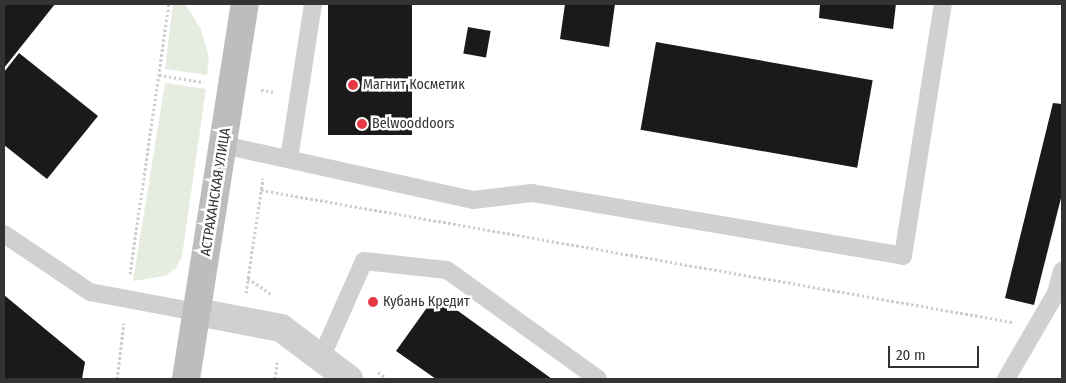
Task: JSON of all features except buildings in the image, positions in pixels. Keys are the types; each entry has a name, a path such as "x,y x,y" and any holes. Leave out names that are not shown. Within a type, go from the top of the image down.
{"street":[{"name":"АСТРАХАНСКАЯ УЛИЦА","path":"186,379 245,4"},
{"path":"196,312 281,328 350,379"}],"lane":[{"path":"289,159 313,4"},
{"path":"223,145 473,200 532,193 903,256 943,4"},
{"path":"4,234 90,292 196,312"},
{"path":"321,358 364,261 447,270 598,379"},
{"path":"1006,379 1056,293 1062,271"}],"path":[{"path":"117,379 126,299 169,4"},
{"path":"261,190 1037,327"}],"shaded area":[{"path":"173,4 185,4 201,29 209,57 207,75 165,69"},
{"path":"165,83 206,89 182,256 176,268 165,276 133,281"}],"place":[{"name":"Магнит Косметик","path":"353,85"},
{"name":"Belwooddoors","path":"362,124"},
{"name":"Кубань Кредит","path":"373,302"}]}
